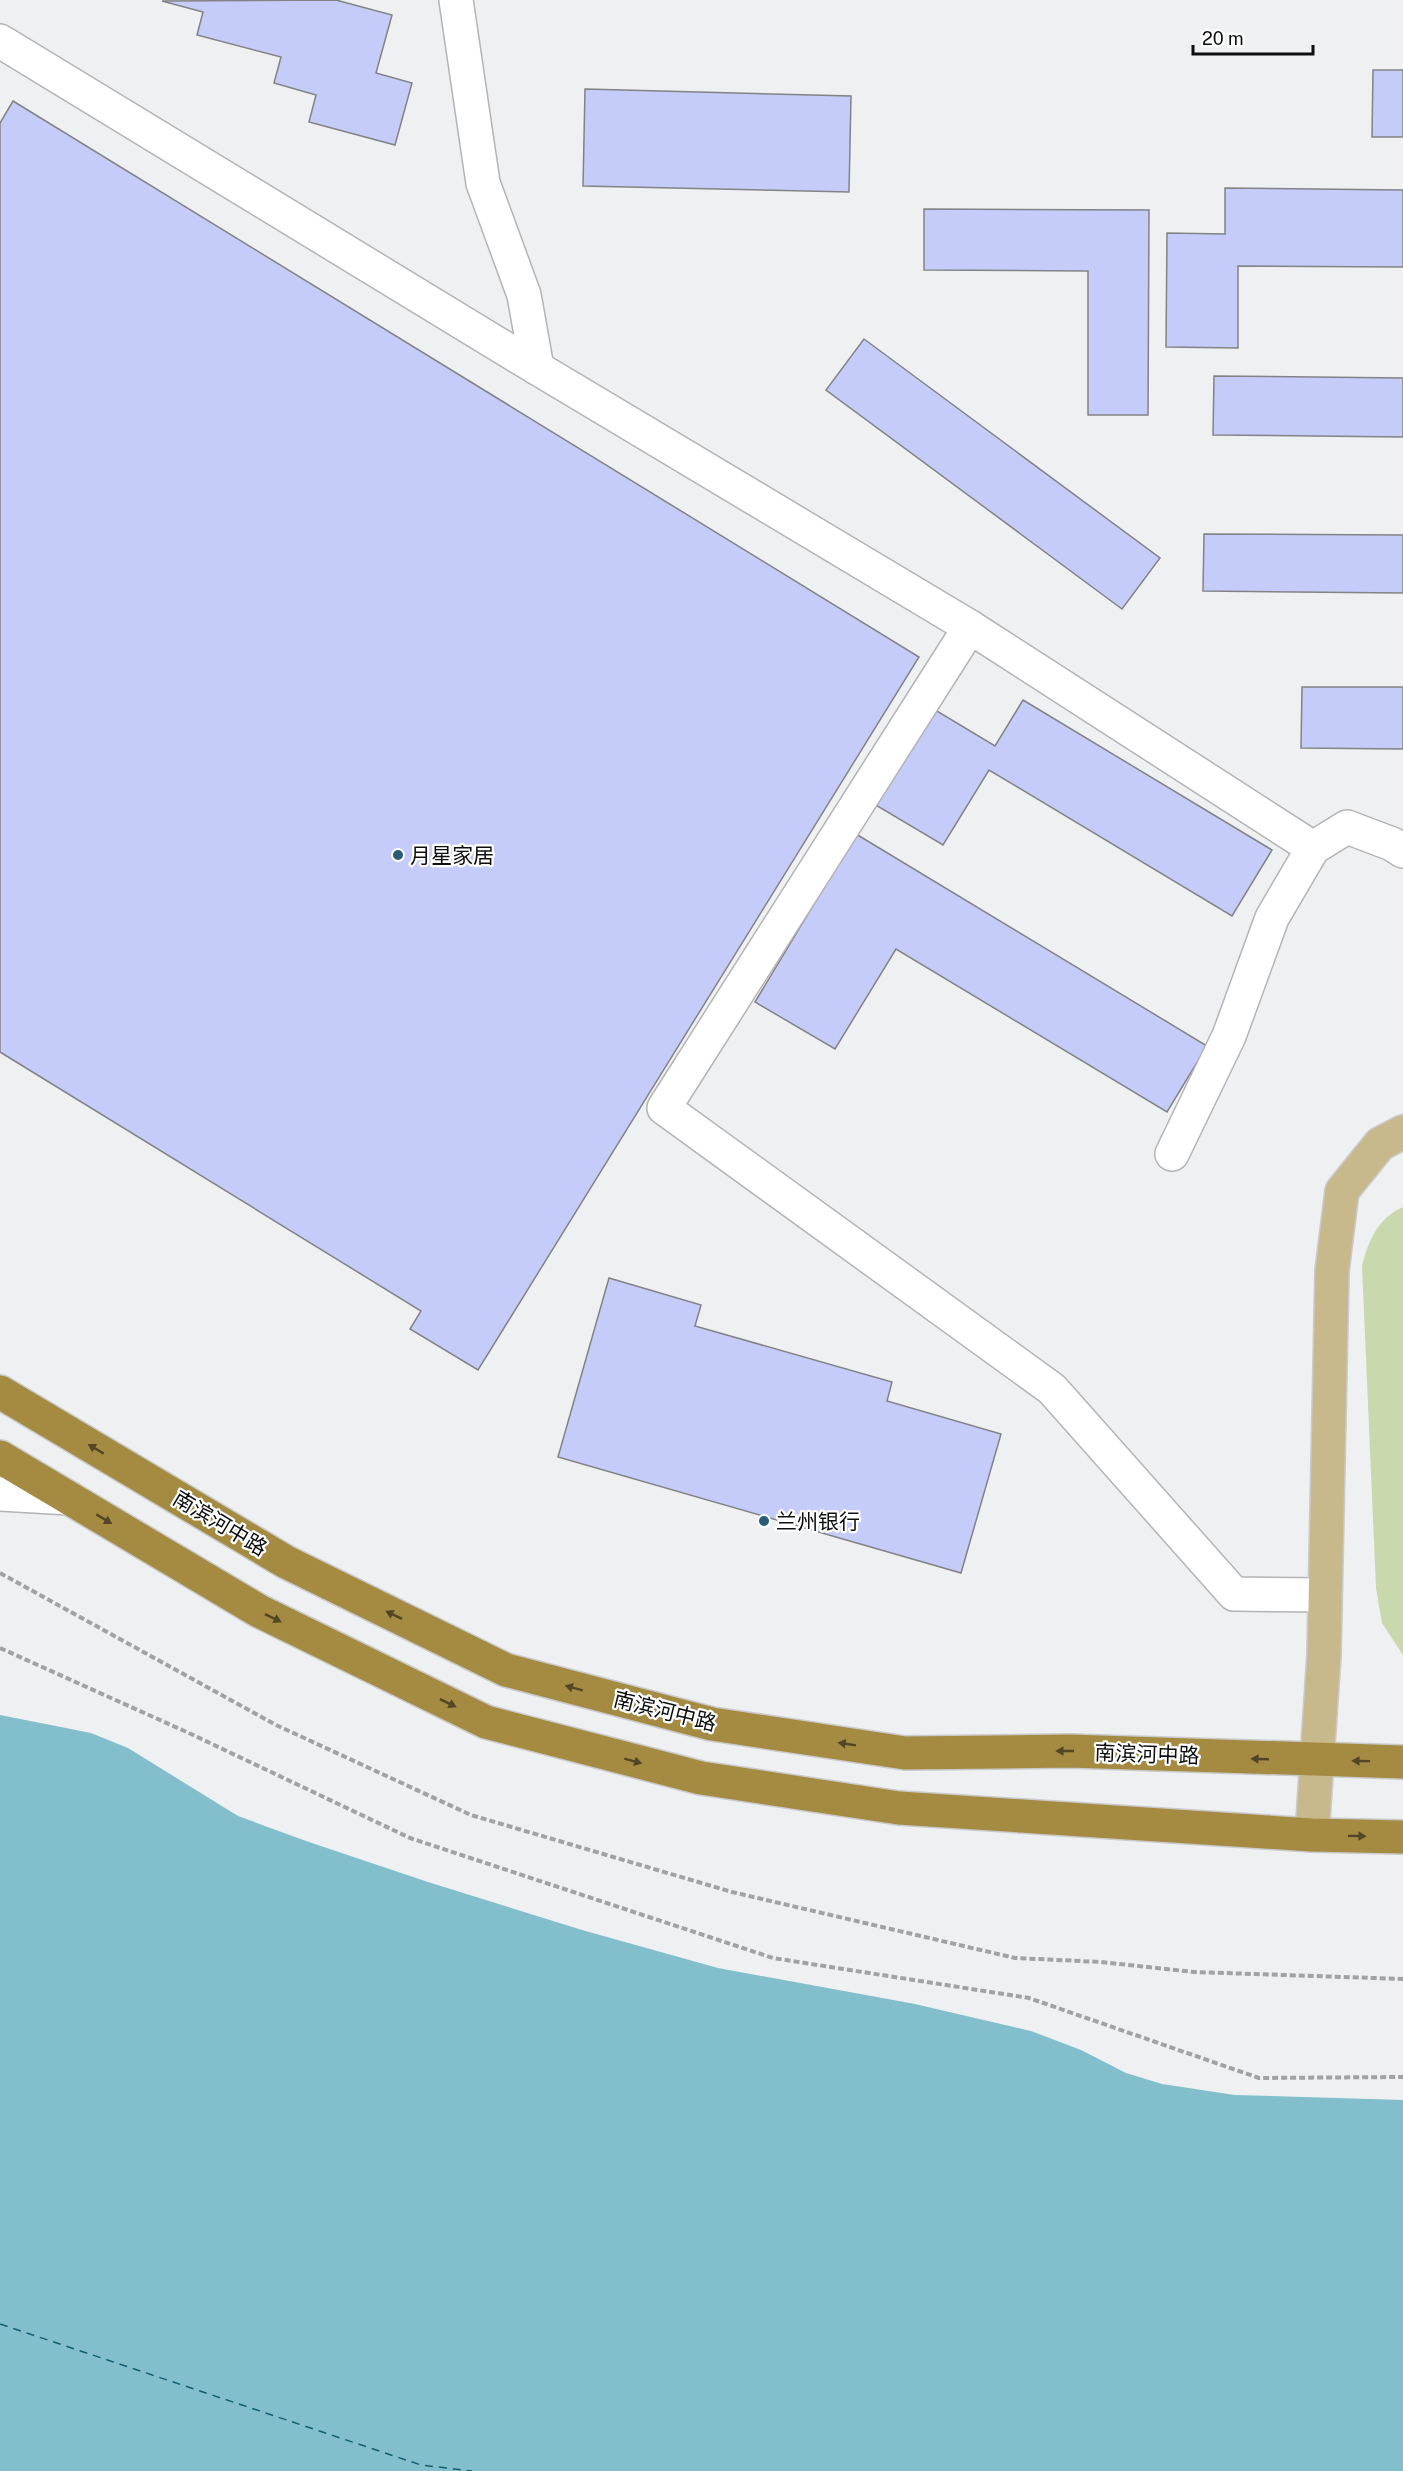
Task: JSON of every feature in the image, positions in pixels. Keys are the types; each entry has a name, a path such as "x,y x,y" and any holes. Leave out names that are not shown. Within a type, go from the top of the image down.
{"highway":[{"name":"南滨河中路","path":"0,1392 286,1562 506,1670 712,1724 905,1753 1070,1751 1318,1761 1403,1762"},
{"path":"0,1457 259,1611 486,1722 701,1778 899,1808 1312,1836 1403,1837"}],"main road":[{"path":"1312,1836 1318,1761 1325,1595 1332,1271 1342,1191 1380,1144 1403,1132"}],"street":[{"path":"456,0 483,183 524,295 537,368"},
{"path":"0,41 537,368 970,627 1313,848"},
{"path":"970,627 664,1108 1052,1389 1234,1594 1325,1595"},
{"path":"1172,1154 1229,1036 1272,918 1313,848 1347,827 1392,844 1403,851"},
{"path":"0,1494 69,1498"}],"path":[{"path":"0,1573 276,1725 471,1815 732,1892 1015,1958 1101,1962 1194,1972 1403,1979"},
{"path":"0,1648 191,1734 410,1838 773,1958 1029,1998 1259,2078 1403,2077"}],"green space":[{"path":"1403,1207 1403,1655 1382,1623 1376,1588 1362,1266 1375,1231 1387,1217"}],"water":[{"path":"0,1715 91,1733 128,1748 238,1816 306,1841 582,1930 718,1968 915,2004 1031,2031 1081,2050 1126,2073 1162,2084 1235,2095 1403,2100 1403,2471 0,2471"}],"building":[{"path":"336,0 392,15 376,73 412,83 395,145 309,122 316,95 274,83 281,57 197,35 203,12 162,1"},
{"path":"1373,70 1403,70 1403,137 1372,137"},
{"path":"585,89 851,96 849,192 583,186"},
{"name":"月星家居","path":"13,101 919,657 478,1370 410,1329 421,1311 0,1052 0,123"},
{"path":"1225,188 1403,190 1403,267 1238,266 1238,348 1166,347 1167,233 1225,234"},
{"path":"924,209 1149,210 1148,415 1088,415 1088,271 924,270"},
{"path":"864,339 1160,558 1122,609 826,390"},
{"path":"1214,376 1403,378 1403,437 1213,435"},
{"path":"1204,534 1403,535 1403,593 1203,591"},
{"path":"1302,687 1403,687 1403,749 1301,748"},
{"path":"1023,700 1272,850 1232,916 989,770 943,845 874,804 932,708 995,746"},
{"path":"856,834 1207,1046 1167,1112 896,949 835,1049 755,1002"},
{"path":"609,1278 701,1305 695,1326 892,1382 887,1401 1001,1434 961,1573 558,1457"}],"ferry route":[{"path":"0,2324 421,2465 472,2471"}],"place":[{"name":"月星家居","path":"398,855"},
{"name":"兰州银行","path":"764,1521"}]}
